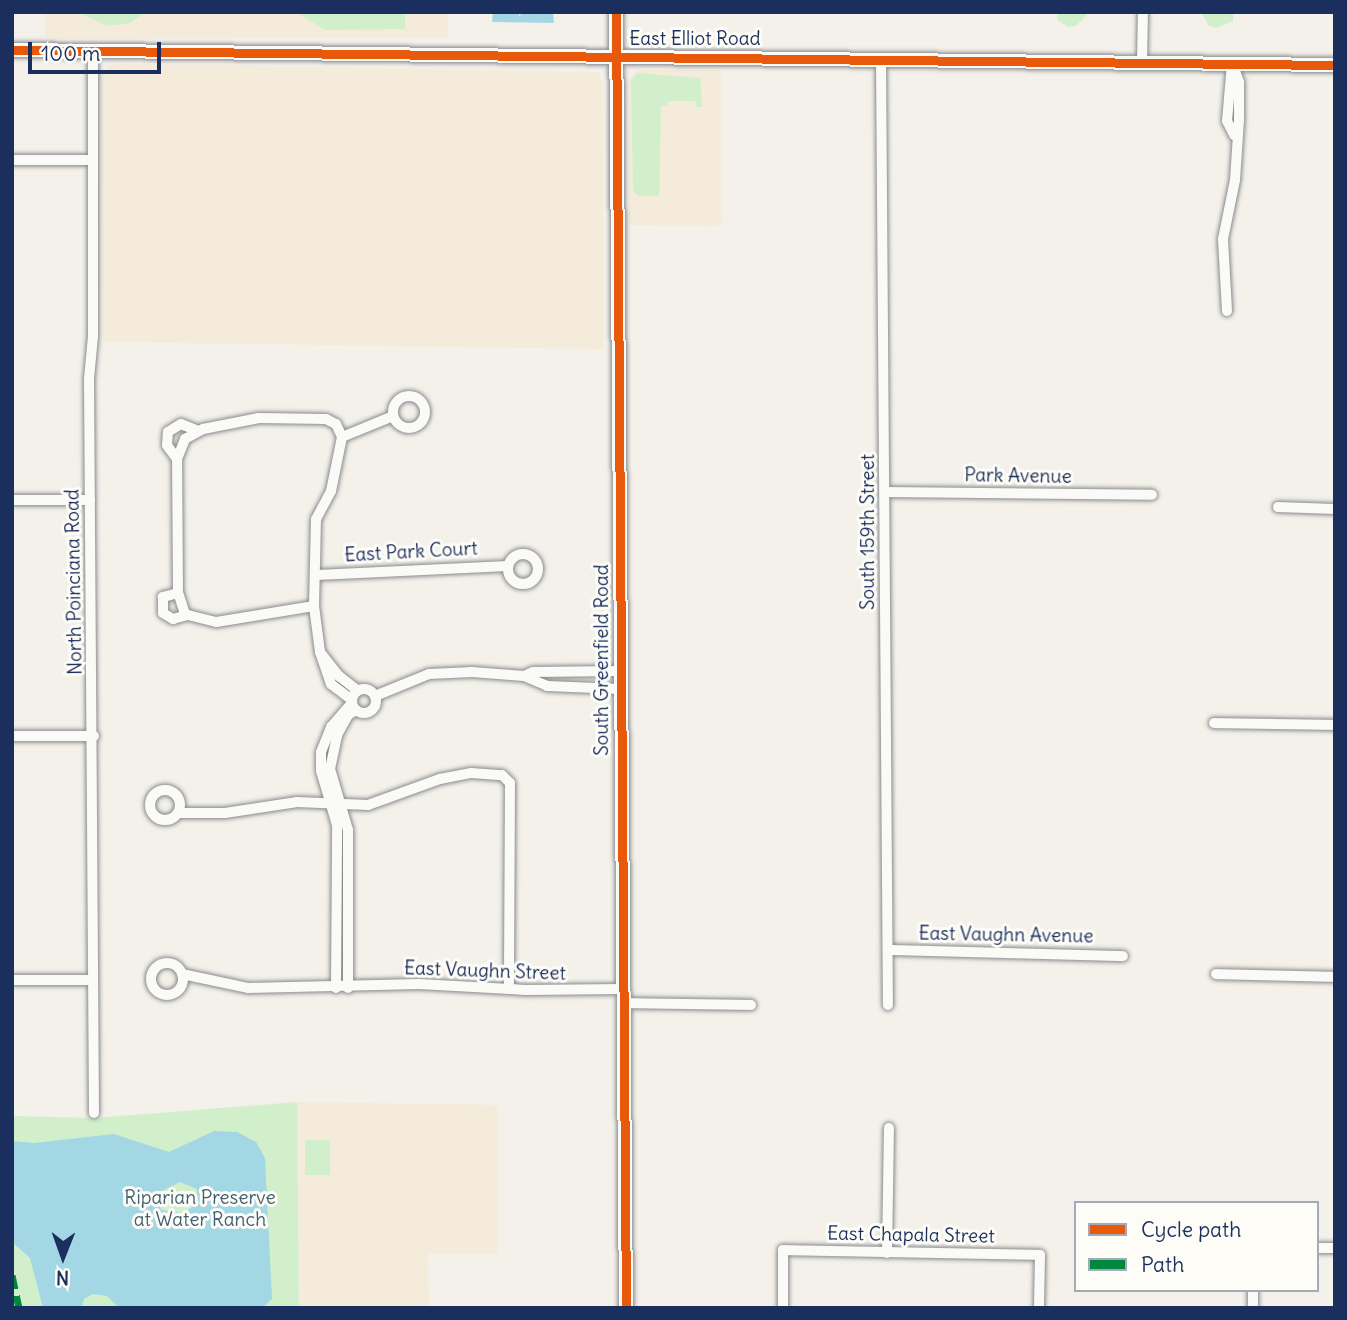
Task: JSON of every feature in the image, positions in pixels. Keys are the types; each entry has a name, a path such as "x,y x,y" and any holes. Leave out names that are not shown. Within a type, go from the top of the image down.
{"main road":[{"name":"South Greenfield Road","path":"616,12 625,1308"},
{"name":"East Elliot Road","path":"12,50 1335,65"}],"street":[{"path":"1142,62 1143,12"},
{"name":"North Poinciana Road","path":"93,50 90,500 94,736 94,1113"},
{"name":"South 159th Street","path":"881,59 888,1005"},
{"path":"1227,311 1223,239 1234,180 1234,135 1239,82 1232,63"},
{"path":"12,160 93,160"},
{"path":"341,437 393,416"},
{"path":"186,614 178,593 177,459 185,439 198,431 259,418 326,419 336,424 341,437 331,491 316,519 317,575 314,606 320,652 346,684 355,701 372,710 375,696"},
{"path":"177,459 167,444 168,432 181,424 198,431"},
{"name":"Park Avenue","path":"885,492 1152,495"},
{"path":"12,500 90,500"},
{"path":"1278,508 1335,509"},
{"name":"East Park Court","path":"317,575 508,566"},
{"path":"178,593 163,597 163,612 173,619 186,614 215,622 314,606"},
{"path":"569,687 570,671"},
{"path":"524,676 533,672 620,671"},
{"path":"375,696 429,674 524,676 547,686 620,689"},
{"path":"342,988 348,830 336,805 330,769 333,751 355,701 369,690 375,696"},
{"path":"1214,723 1335,725"},
{"path":"12,736 94,736"},
{"path":"178,813 225,813 298,802 368,804 440,779 471,773 502,775 510,783 509,989"},
{"name":"East Vaughn Avenue","path":"888,950 1124,956"},
{"name":"East Vaughn Street","path":"182,974 248,988 342,988 419,984 751,1005"},
{"path":"1216,974 1335,976"},
{"path":"12,981 93,980"},
{"path":"887,1253 889,1128"},
{"name":"East Chapala Street","path":"783,1308 783,1250 1040,1255 1039,1308"}],"shaded area":[{"path":"45,12 448,12 448,38 45,38"},
{"path":"119,64 598,72 602,82 604,349 103,342 101,77 107,66"},
{"path":"638,70 721,70 722,223 718,226 629,225 629,80"},
{"path":"297,1102 498,1105 498,1254 428,1254 429,1308 299,1308"}],"green space":[{"path":"77,12 145,12 130,23 107,26"},
{"path":"296,12 405,12 405,29 325,30"},
{"path":"1058,12 1090,12 1076,26 1068,27 1057,20"},
{"path":"1201,12 1233,12 1233,21 1216,28 1209,26"},
{"path":"638,73 700,78 702,107 696,107 695,101 668,101 667,106 661,106 659,196 638,196 633,191 631,80"},
{"name":"Riparian Preserve at Water Ranch","path":"297,1102 299,1308 12,1308 12,1116 94,1118"},
{"path":"305,1140 330,1140 330,1175 305,1175"}],"water":[{"path":"493,12 519,12 519,16 524,12 553,12 554,23 492,22"},
{"name":"Riparian Preserve at Water Ranch","path":"214,1131 237,1132 256,1142 265,1158 272,1299 262,1308 119,1308 107,1296 93,1294 84,1299 81,1308 43,1308 30,1258 12,1242 12,1141 34,1143 114,1134 169,1152","holes":["180,1182 197,1189 196,1205 182,1213 161,1210 158,1193"]}],"marked path":[{"path":"12,1275 19,1308"}],"cycle path":[{"path":"616,12 626,1308"},
{"path":"12,50 1335,65"}]}
